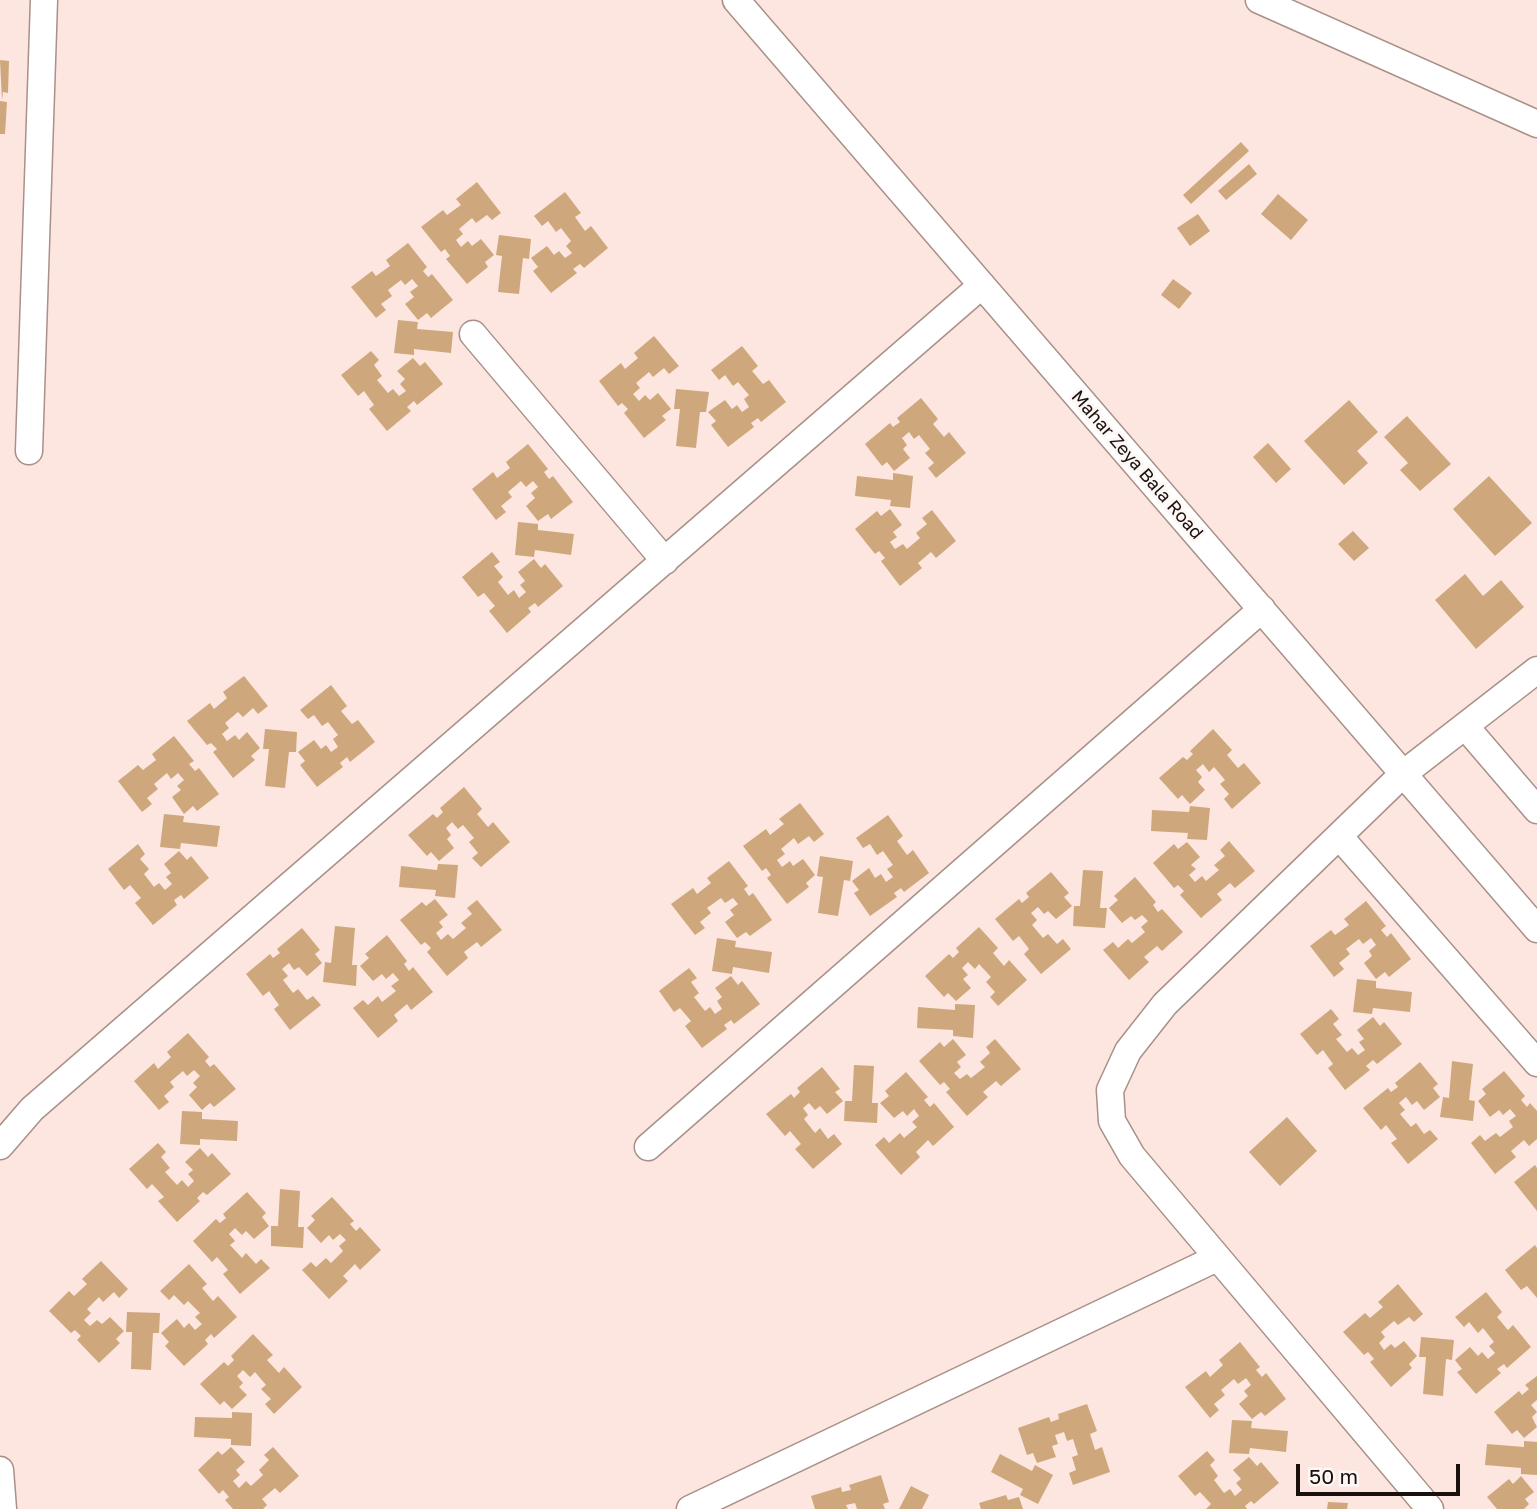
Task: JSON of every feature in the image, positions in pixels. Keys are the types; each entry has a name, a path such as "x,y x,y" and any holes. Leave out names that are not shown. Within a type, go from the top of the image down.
{"street":[{"path":"29,451 44,0"},
{"name":"Mahar Zeya Bala Road","path":"736,0 1537,929"},
{"path":"1259,0 1537,124"},
{"path":"0,1146 43,1100 982,285"},
{"path":"473,334 664,561"},
{"path":"648,1147 1262,609"},
{"path":"1430,1509 1132,1156 1112,1121 1110,1090 1128,1051 1165,1004 1404,774 1537,670"},
{"path":"1465,726 1537,810"},
{"path":"1339,836 1537,1063"},
{"path":"690,1509 1217,1258"},
{"path":"0,1470 3,1509"}],"building":[{"path":"0,60 9,61 8,93 3,92 2,100"},
{"path":"0,101 7,102 5,134 0,134"},
{"path":"1241,142 1249,151 1191,204 1183,195"},
{"path":"1249,164 1257,174 1226,200 1218,191"},
{"path":"477,182 501,213 492,220 487,215 476,223 472,218 459,229 463,234 456,240 461,247 468,241 472,246 481,239 494,255 485,262 488,267 467,284 446,259 450,256 445,249 441,252 421,227 443,210 447,215 461,205 456,199"},
{"path":"565,192 581,213 575,217 585,231 591,226 608,248 584,268 580,264 573,269 577,273 551,293 533,271 538,267 531,258 547,246 554,255 559,251 565,258 572,253 566,246 571,241 561,228 556,232 548,221 542,226 534,216"},
{"path":"1278,194 1308,220 1291,240 1261,214"},
{"path":"1198,214 1210,231 1190,246 1177,228"},
{"path":"499,235 531,239 529,259 523,258 519,294 498,292 502,256 496,255"},
{"path":"408,243 427,267 423,271 428,277 432,274 453,300 431,318 427,313 418,320 405,304 414,297 410,292 418,286 412,279 405,285 401,280 388,290 392,296 381,304 386,310 376,318 351,287 372,271 376,276 390,266 386,260"},
{"path":"1173,279 1192,293 1179,309 1161,295"},
{"path":"398,320 418,322 417,329 453,332 451,353 414,349 414,355 394,353"},
{"path":"654,336 679,366 669,374 664,368 653,377 649,372 636,383 640,388 633,394 639,401 645,395 650,400 658,393 671,409 662,416 666,420 644,438 624,413 628,409 622,403 618,406 599,381 621,363 625,369 638,358 634,353"},
{"path":"742,346 758,366 752,371 763,384 769,380 786,402 761,422 758,418 751,423 754,427 728,447 711,425 716,421 708,412 725,400 732,409 737,405 742,412 749,407 744,399 749,395 738,382 733,386 725,375 719,380 711,370"},
{"path":"371,351 379,360 374,365 382,376 377,380 388,393 393,389 399,396 406,391 400,384 405,379 397,371 413,358 420,366 425,362 443,384 417,405 414,401 407,407 411,411 387,431 369,409 374,405 364,391 358,396 341,375"},
{"path":"676,389 709,392 706,412 700,412 696,448 676,446 680,409 674,409"},
{"path":"921,398 938,419 933,424 944,437 949,432 966,453 936,478 928,468 934,463 925,453 930,449 919,435 914,439 909,432 902,438 907,445 903,449 910,458 894,471 887,462 882,466 865,444 890,423 893,427 900,422 897,418"},
{"path":"1349,400 1378,432 1357,451 1368,463 1344,485 1304,441"},
{"path":"1407,416 1451,464 1420,491 1400,470 1408,463 1384,437"},
{"path":"1268,443 1291,469 1276,483 1253,457"},
{"path":"528,444 548,469 544,472 549,479 553,476 573,502 551,519 548,514 538,521 526,506 535,498 531,493 538,487 533,481 526,487 521,481 508,492 512,497 501,506 506,512 496,520 472,489 493,472 497,478 510,468 506,462"},
{"path":"893,473 913,476 910,508 890,506 891,500 855,496 857,476 893,480"},
{"path":"1489,476 1532,523 1495,556 1453,509"},
{"path":"890,509 902,525 893,532 897,537 890,542 895,549 903,544 907,549 920,538 916,533 927,524 922,518 932,510 956,541 936,558 931,552 918,563 922,568 900,586 881,561 885,558 879,551 875,554 855,529 877,511 881,516"},
{"path":"518,522 538,524 538,530 574,534 571,555 535,550 534,557 515,555"},
{"path":"1353,531 1369,548 1354,561 1338,544"},
{"path":"492,552 500,562 494,566 503,577 498,582 508,595 514,590 519,598 526,592 520,585 525,581 518,572 534,559 541,568 545,564 563,586 538,607 535,603 528,608 531,612 507,633 489,611 495,606 484,593 478,597 462,577"},
{"path":"1465,574 1483,596 1501,580 1524,607 1476,649 1435,600"},
{"path":"244,676 268,706 258,714 253,708 243,717 238,712 225,723 229,728 222,734 227,741 235,735 239,740 247,732 260,748 251,756 255,760 233,778 213,752 217,749 211,743 207,745 187,721 210,703 214,709 227,698 223,692"},
{"path":"331,685 347,706 341,711 352,724 358,720 375,742 350,762 347,757 340,763 343,767 317,787 300,765 305,761 298,752 314,740 321,749 326,745 331,752 338,747 333,739 338,735 328,722 322,726 314,715 308,719 300,710"},
{"path":"265,729 297,732 296,752 289,752 285,788 265,786 269,749 263,749"},
{"path":"1213,729 1232,750 1227,755 1238,768 1244,763 1261,783 1232,809 1224,799 1229,794 1220,784 1225,780 1214,767 1209,772 1203,764 1196,770 1202,777 1198,782 1205,790 1190,804 1182,795 1178,799 1159,778 1183,757 1187,760 1193,754 1190,751"},
{"path":"174,736 194,761 189,764 195,771 199,768 219,794 197,811 193,806 184,814 172,797 181,790 177,786 184,780 178,773 171,779 167,773 154,784 158,789 147,798 152,804 142,812 118,781 138,765 143,770 156,760 152,754"},
{"path":"464,787 482,809 477,814 488,827 493,822 510,842 481,867 472,858 478,853 469,842 474,838 463,825 458,829 452,822 446,828 451,835 447,839 454,848 439,861 431,852 427,856 408,835 433,814 437,818 443,812 440,808"},
{"path":"800,803 824,834 814,842 809,836 798,844 794,838 781,849 785,854 777,860 782,867 790,861 793,866 803,859 815,875 806,883 809,887 787,904 767,878 771,875 766,868 762,871 743,846 766,829 770,835 784,824 779,819"},
{"path":"1190,806 1210,808 1207,840 1187,839 1188,833 1151,831 1152,810 1189,812"},
{"path":"164,814 184,816 183,822 220,826 217,847 181,843 180,849 160,847"},
{"path":"888,815 903,836 897,841 907,855 913,850 929,873 904,892 901,888 894,893 897,897 870,916 854,893 859,890 852,881 869,868 875,878 881,874 886,882 893,877 887,869 893,865 883,851 877,855 870,844 863,848 856,838"},
{"path":"1229,841 1255,871 1235,888 1230,883 1217,894 1222,900 1201,918 1180,895 1184,891 1178,885 1174,888 1153,863 1174,844 1178,849 1187,842 1200,857 1191,865 1196,869 1189,875 1195,882 1202,876 1206,881 1219,870 1214,865 1225,856 1220,850"},
{"path":"138,844 145,854 140,859 149,869 144,874 154,887 159,883 165,890 172,884 166,877 171,873 164,864 179,851 187,860 191,856 209,878 184,899 181,895 174,900 177,905 153,925 135,903 141,898 130,885 124,890 108,869"},
{"path":"820,856 853,861 850,881 844,880 838,916 818,913 823,877 817,876"},
{"path":"729,861 748,886 744,889 749,896 753,893 772,920 750,936 746,932 737,938 725,922 734,915 730,910 738,904 733,898 725,903 721,898 707,908 711,913 700,922 705,928 695,935 671,904 693,888 697,894 711,883 707,878"},
{"path":"438,864 458,865 455,898 435,896 436,890 399,887 401,866 437,870"},
{"path":"1083,870 1103,871 1100,908 1107,908 1105,928 1073,926 1074,906 1080,906"},
{"path":"1051,872 1069,893 1064,897 1072,906 1056,919 1048,911 1044,914 1038,907 1031,913 1037,920 1032,925 1043,938 1048,934 1057,944 1063,939 1071,949 1041,974 1024,954 1029,949 1019,936 1013,941 995,919 1019,899 1022,903 1029,897 1026,893"},
{"path":"1135,877 1156,902 1153,905 1158,912 1162,909 1183,932 1162,951 1157,946 1144,957 1149,962 1129,980 1103,950 1113,942 1118,948 1128,939 1132,943 1145,932 1141,927 1148,921 1142,915 1135,920 1131,916 1122,923 1109,908 1118,900 1114,896"},
{"path":"435,899 448,915 439,922 443,927 436,933 441,940 448,934 453,939 466,928 461,923 472,914 467,908 477,900 502,930 481,947 477,942 464,952 468,958 447,976 427,952 431,948 425,942 421,945 400,920 422,902 426,906"},
{"path":"1366,901 1386,926 1381,930 1387,937 1391,933 1411,959 1389,977 1385,972 1376,979 1364,963 1372,956 1369,951 1376,945 1371,938 1363,944 1359,939 1346,949 1350,954 1339,963 1344,969 1334,977 1310,946 1331,930 1335,935 1349,925 1344,919"},
{"path":"335,926 355,928 352,965 357,965 356,986 323,982 325,962 331,963"},
{"path":"979,927 998,948 993,953 1004,966 1009,960 1027,980 998,1006 990,997 995,992 986,982 991,977 979,964 975,969 968,962 962,968 968,975 963,979 971,988 956,1001 948,993 944,997 925,976 949,954 953,958 959,952 956,948"},
{"path":"302,928 320,950 315,954 322,963 307,976 299,967 294,970 289,963 282,969 288,976 283,980 293,993 298,989 307,1000 313,996 321,1005 290,1030 274,1009 279,1005 269,991 263,996 246,974 270,954 273,958 280,953 277,949"},
{"path":"387,935 407,961 404,964 409,971 413,967 433,992 411,1010 407,1004 394,1015 398,1021 378,1038 353,1008 363,1000 368,1005 378,996 382,1002 396,991 391,986 399,980 393,973 386,979 382,974 373,981 360,966 369,958 365,954"},
{"path":"717,938 736,941 735,947 772,952 769,973 733,967 732,974 712,971"},
{"path":"689,968 697,978 691,982 699,993 694,997 705,1011 710,1007 715,1014 722,1009 717,1001 722,997 715,988 731,976 738,985 742,981 760,1004 734,1024 731,1020 724,1025 727,1029 702,1048 685,1026 691,1021 680,1008 674,1012 659,991"},
{"path":"1357,979 1376,981 1376,988 1412,992 1410,1012 1373,1008 1372,1014 1353,1012"},
{"path":"955,1004 975,1005 973,1038 953,1036 953,1030 917,1028 918,1007 955,1010"},
{"path":"1331,1009 1339,1019 1333,1024 1342,1035 1336,1039 1347,1052 1352,1048 1358,1055 1365,1050 1359,1042 1364,1039 1357,1030 1373,1017 1380,1026 1384,1022 1402,1044 1377,1064 1373,1060 1366,1066 1370,1070 1345,1090 1328,1068 1333,1064 1323,1050 1317,1055 1300,1034"},
{"path":"188,1033 209,1057 205,1061 210,1067 214,1064 236,1089 214,1107 210,1103 202,1110 189,1095 197,1087 193,1083 200,1076 194,1070 187,1076 183,1071 170,1082 174,1087 164,1096 169,1102 159,1110 134,1081 154,1063 158,1069 171,1057 167,1052"},
{"path":"953,1039 966,1055 957,1062 961,1067 954,1073 960,1079 967,1074 971,1078 985,1067 980,1062 990,1053 986,1047 995,1039 1021,1069 1001,1086 996,1081 983,1092 988,1097 967,1116 946,1092 950,1089 944,1082 940,1085 919,1061 940,1042 944,1047"},
{"path":"1452,1061 1473,1064 1469,1100 1475,1101 1473,1121 1440,1117 1443,1097 1449,1098"},
{"path":"1420,1062 1438,1084 1433,1088 1440,1097 1424,1110 1417,1101 1412,1105 1406,1097 1399,1103 1405,1110 1400,1114 1411,1127 1416,1123 1424,1134 1430,1130 1438,1139 1408,1164 1391,1143 1397,1139 1386,1125 1381,1130 1363,1108 1388,1088 1391,1092 1398,1087 1395,1083"},
{"path":"854,1065 874,1066 872,1103 878,1103 877,1123 844,1121 845,1101 852,1101"},
{"path":"822,1067 840,1089 835,1092 843,1101 827,1114 820,1106 815,1110 809,1103 803,1108 808,1115 804,1119 815,1133 820,1128 828,1139 834,1134 842,1144 813,1169 795,1149 801,1144 790,1131 785,1136 766,1114 791,1094 794,1098 800,1092 797,1088"},
{"path":"1504,1071 1525,1096 1521,1100 1527,1107 1530,1103 1537,1111 1537,1139 1529,1146 1524,1140 1511,1151 1516,1157 1495,1174 1471,1143 1480,1135 1485,1141 1496,1133 1500,1137 1513,1127 1509,1121 1516,1116 1510,1109 1503,1115 1499,1110 1490,1117 1478,1101 1486,1094 1482,1089"},
{"path":"906,1072 928,1097 924,1100 930,1107 934,1103 954,1127 933,1146 928,1140 916,1152 920,1157 901,1175 875,1145 884,1137 889,1143 900,1133 904,1138 917,1127 912,1122 919,1116 914,1109 907,1116 903,1111 894,1118 880,1103 889,1096 885,1091"},
{"path":"182,1111 202,1112 202,1119 238,1121 237,1141 200,1139 200,1145 180,1144"},
{"path":"1287,1117 1317,1151 1280,1186 1249,1152"},
{"path":"158,1143 166,1152 161,1157 170,1168 165,1172 177,1185 182,1180 188,1187 194,1181 188,1174 193,1170 185,1162 200,1148 208,1157 212,1153 231,1174 207,1195 203,1192 197,1198 200,1201 177,1222 158,1201 164,1197 152,1184 147,1189 129,1169"},
{"path":"1535,1165 1537,1168 1537,1211 1514,1182"},
{"path":"280,1189 300,1191 298,1227 304,1227 303,1248 271,1246 271,1226 278,1226"},
{"path":"247,1192 266,1213 262,1217 269,1226 254,1239 246,1231 242,1235 235,1228 229,1234 235,1241 230,1245 242,1258 246,1253 256,1264 261,1259 270,1268 240,1294 223,1274 228,1270 217,1257 212,1262 193,1241 216,1219 220,1223 226,1218 223,1214"},
{"path":"332,1197 354,1221 350,1224 356,1231 360,1227 381,1250 360,1270 355,1264 343,1276 348,1281 329,1299 302,1270 311,1262 316,1267 326,1258 331,1263 343,1251 339,1246 346,1240 340,1234 333,1240 329,1235 321,1243 307,1228 315,1220 311,1216"},
{"path":"1535,1245 1537,1298 1527,1286 1521,1290 1505,1270"},
{"path":"101,1261 128,1289 119,1298 114,1292 103,1302 99,1297 87,1309 91,1313 84,1320 90,1326 97,1320 102,1324 110,1317 124,1331 116,1339 120,1343 99,1363 77,1340 81,1336 75,1330 71,1333 49,1311 69,1291 74,1296 87,1284 82,1279"},
{"path":"189,1264 207,1284 202,1288 213,1301 218,1296 237,1317 214,1338 211,1334 205,1340 208,1344 184,1366 165,1346 169,1342 161,1333 177,1319 184,1328 189,1323 195,1330 202,1324 195,1317 200,1313 188,1301 184,1305 174,1295 169,1300 160,1291"},
{"path":"1398,1284 1423,1314 1414,1322 1409,1317 1398,1325 1394,1321 1381,1332 1385,1337 1379,1343 1384,1350 1391,1344 1395,1348 1404,1341 1417,1356 1409,1364 1412,1368 1391,1387 1370,1362 1374,1359 1368,1352 1364,1355 1343,1332 1365,1313 1370,1318 1383,1307 1378,1302"},
{"path":"1486,1292 1502,1312 1497,1317 1508,1330 1513,1325 1531,1347 1507,1368 1504,1364 1497,1369 1501,1373 1476,1394 1457,1372 1462,1369 1455,1360 1470,1347 1478,1356 1482,1352 1488,1359 1495,1353 1489,1346 1494,1342 1483,1328 1478,1333 1469,1322 1464,1327 1455,1317"},
{"path":"127,1312 160,1313 159,1333 153,1333 151,1370 131,1369 132,1332 126,1332"},
{"path":"253,1334 273,1355 267,1360 279,1373 284,1367 302,1387 274,1414 265,1404 271,1399 261,1389 266,1385 255,1372 250,1377 243,1370 237,1376 243,1383 239,1387 247,1395 232,1409 224,1401 220,1405 200,1384 224,1362 228,1366 234,1360 231,1356"},
{"path":"1421,1337 1454,1340 1452,1360 1446,1359 1443,1396 1423,1394 1426,1357 1419,1357"},
{"path":"1240,1342 1260,1367 1256,1370 1262,1377 1266,1373 1286,1399 1265,1416 1261,1412 1252,1419 1239,1404 1248,1396 1244,1391 1251,1385 1246,1378 1238,1384 1234,1379 1221,1390 1225,1395 1214,1404 1219,1410 1210,1418 1185,1387 1206,1371 1210,1377 1223,1365 1219,1360"},
{"path":"1537,1376 1537,1400 1531,1405 1537,1412 1532,1417 1537,1427 1524,1438 1517,1430 1512,1434 1494,1412 1519,1391 1522,1395 1529,1389 1525,1385"},
{"path":"1087,1404 1097,1431 1090,1434 1095,1450 1102,1447 1110,1472 1073,1485 1069,1473 1076,1470 1072,1457 1078,1455 1073,1439 1067,1441 1064,1432 1055,1435 1058,1444 1052,1446 1056,1457 1037,1463 1033,1453 1027,1455 1018,1428 1049,1417 1051,1422 1059,1419 1058,1414"},
{"path":"232,1412 252,1413 251,1446 231,1445 231,1439 194,1437 195,1417 232,1418"},
{"path":"1232,1420 1252,1421 1251,1428 1288,1431 1286,1452 1250,1448 1249,1454 1229,1453"},
{"path":"1524,1441 1537,1442 1537,1475 1521,1474 1521,1468 1485,1465 1487,1444 1524,1447"},
{"path":"231,1447 245,1462 236,1470 240,1475 233,1481 239,1488 246,1481 251,1486 263,1475 259,1470 269,1460 264,1455 273,1447 299,1476 280,1493 275,1488 262,1499 267,1505 263,1509 233,1509 225,1500 229,1497 223,1490 219,1494 198,1470 218,1451 222,1455"},
{"path":"1207,1451 1215,1460 1210,1465 1218,1476 1214,1480 1224,1493 1230,1489 1235,1496 1242,1490 1236,1483 1241,1479 1233,1470 1249,1457 1257,1466 1261,1462 1279,1483 1254,1504 1251,1501 1245,1506 1247,1509 1206,1509 1211,1504 1200,1492 1195,1496 1178,1476"},
{"path":"1000,1454 1032,1471 1035,1465 1053,1475 1038,1504 1020,1495 1023,1489 991,1472"},
{"path":"881,1475 889,1502 883,1504 885,1509 857,1509 855,1503 846,1505 848,1509 815,1509 811,1496 841,1487 842,1492 851,1490 849,1485"},
{"path":"1521,1476 1534,1492 1525,1499 1529,1504 1524,1509 1497,1509 1487,1497 1509,1479 1513,1484"},
{"path":"911,1486 929,1495 922,1509 899,1509"},
{"path":"1006,1495 1008,1500 1019,1497 1023,1509 981,1509 979,1503"},
{"path":"1328,1502 1348,1503 1347,1509 1327,1509"}]}
